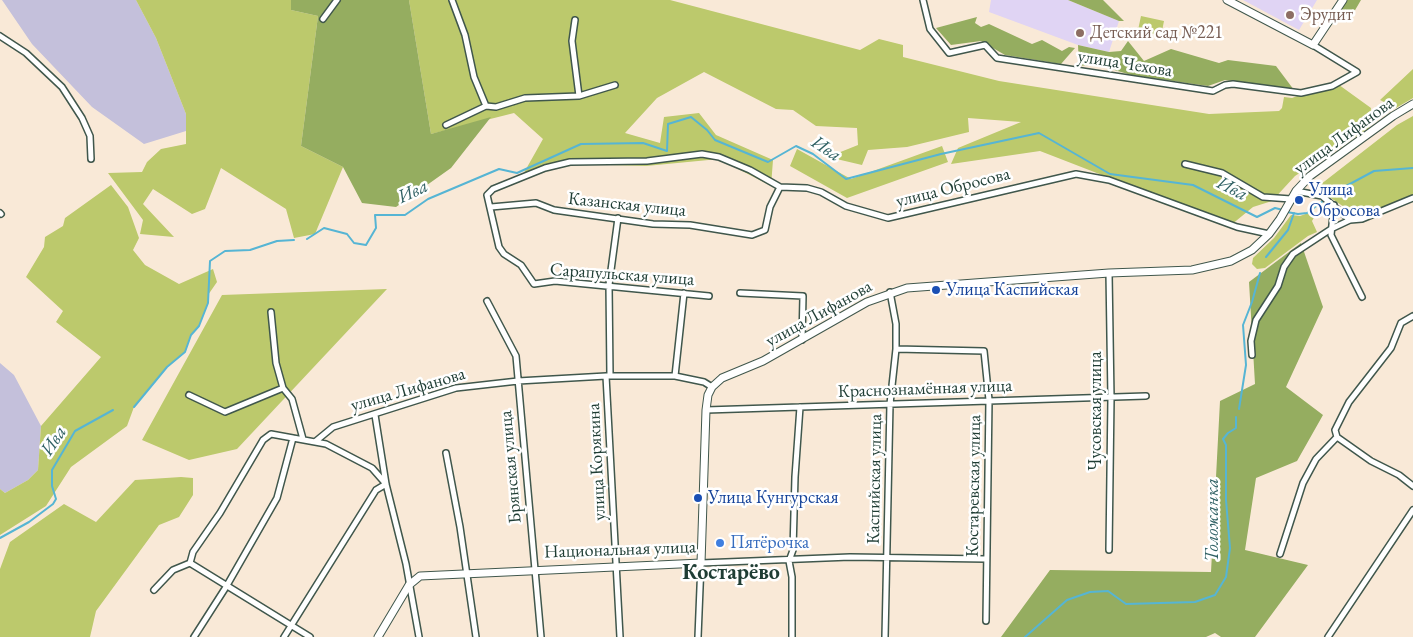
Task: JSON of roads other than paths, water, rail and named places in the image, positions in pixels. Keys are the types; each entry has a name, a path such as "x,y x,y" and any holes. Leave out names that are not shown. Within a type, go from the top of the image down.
{"street":[{"path":"323,19 337,0"},
{"path":"452,0 465,35 474,76 486,106"},
{"name":"улица Чехова","path":"924,0 930,29 949,53 985,45 997,58 1213,91 1225,85 1233,84 1302,93 1332,86 1357,72 1313,45"},
{"path":"1227,0 1313,45 1343,0"},
{"path":"575,20 572,41 579,96"},
{"path":"0,36 26,53 62,87 82,118 90,136 91,159"},
{"path":"446,125 486,106 496,107 525,98 579,96 615,85"},
{"name":"улица Лифанова","path":"316,441 333,426 375,415 456,388 608,376 675,376 704,382 712,387 722,378 763,361 867,302 890,292 927,285 1038,280 1108,273 1205,268 1252,250 1269,234 1296,191 1310,176 1393,116 1413,104"},
{"name":"улица Обросова","path":"491,207 487,195 493,189 545,168 570,162 646,161 702,154 719,157 750,170 780,187 807,188 821,192 846,206 888,218 1076,174 1109,180 1237,227 1269,234"},
{"path":"1185,164 1222,173 1263,197 1291,199"},
{"name":"Казанская улица","path":"491,207 536,203 554,210 653,224 690,225 752,235 765,230 770,207 780,187"},
{"path":"1296,191 1322,196 1350,220"},
{"path":"1252,355 1251,341 1256,320 1278,286 1284,267 1293,254 1331,229 1350,220 1362,219 1413,198"},
{"path":"1333,204 1331,235 1362,297"},
{"name":"Сарапульская улица","path":"491,207 499,247 504,254 521,265 534,284 555,281 709,296"},
{"name":"улица Корякина","path":"618,218 609,285 608,376 620,637"},
{"name":"Чусовская улица","path":"1108,273 1111,398 1109,550"},
{"name":"Каспийская улица","path":"885,637 890,404 896,349 896,324 890,292"},
{"path":"675,376 684,293"},
{"path":"740,293 803,296 802,340"},
{"name":"Брянская улица","path":"487,301 516,356 541,637"},
{"path":"270,312 276,363 283,388 292,400 303,439"},
{"path":"1413,316 1401,323 1392,348 1349,402 1335,430 1337,437 1371,461 1398,475 1413,486"},
{"name":"Костаревская улица","path":"896,349 984,351 989,400 986,621"},
{"path":"698,637 706,410 708,395 712,387"},
{"path":"189,395 225,412 283,388"},
{"name":"Краснознамённая улица","path":"706,410 1146,396"},
{"path":"792,637 792,577 789,561 794,550 795,478 800,407"},
{"path":"375,415 386,484 419,637"},
{"path":"190,563 193,552 220,513 264,440 271,434 326,444 372,468 386,484"},
{"path":"1280,554 1303,483 1316,459 1337,437"},
{"path":"194,637 226,587 277,498 293,438"},
{"path":"446,453 460,527 476,637"},
{"path":"284,637 376,490 386,484"},
{"path":"1328,637 1413,510"},
{"name":"Национальная улица","path":"409,585 420,576 534,569 887,557 986,559"},
{"path":"190,563 226,587 250,599 310,637"},
{"path":"154,590 173,570 190,563"},
{"path":"378,637 409,585"}],"waterway":[{"name":"Ива","path":"307,239 324,228 347,234 354,243 366,245 376,228 375,215 405,215 428,199 499,169 517,173 581,144 643,143 667,151 668,124 691,117 707,130 715,140 768,162 796,146 813,154 846,179 941,154 1039,133 1110,174 1193,185 1257,217 1275,208 1283,210"},
{"name":"Ива","path":"1287,212 1307,213 1335,192 1374,171 1413,168"},
{"name":"Толожанка","path":"1266,257 1288,230 1294,213"},
{"name":"Ива","path":"134,407 167,367 185,352 191,335 199,326 208,303 210,261 225,251 250,250 277,241 294,240"},
{"name":"Толожанка","path":"1239,409 1246,365 1243,325 1260,273"},
{"name":"Ива","path":"0,538 29,522 53,504 56,499 52,486 52,470 75,431 113,410"},
{"name":"Толожанка","path":"1025,637 1067,600 1090,592 1108,591 1126,604 1195,602 1215,595 1226,577 1230,548 1226,500 1226,445 1223,439 1236,428 1236,417"}],"place":[{"name":"Эрудит","path":"1290,15"},
{"name":"Детский сад №221","path":"1080,33"},
{"name":"Улица Обросова","path":"1299,200"},
{"name":"Улица Каспийская","path":"936,290"},
{"name":"Улица Кунгурская","path":"698,498"},
{"name":"Пятёрочка","path":"720,543"}],"district":[{"name":"Костарёво","path":"731,573"}]}
